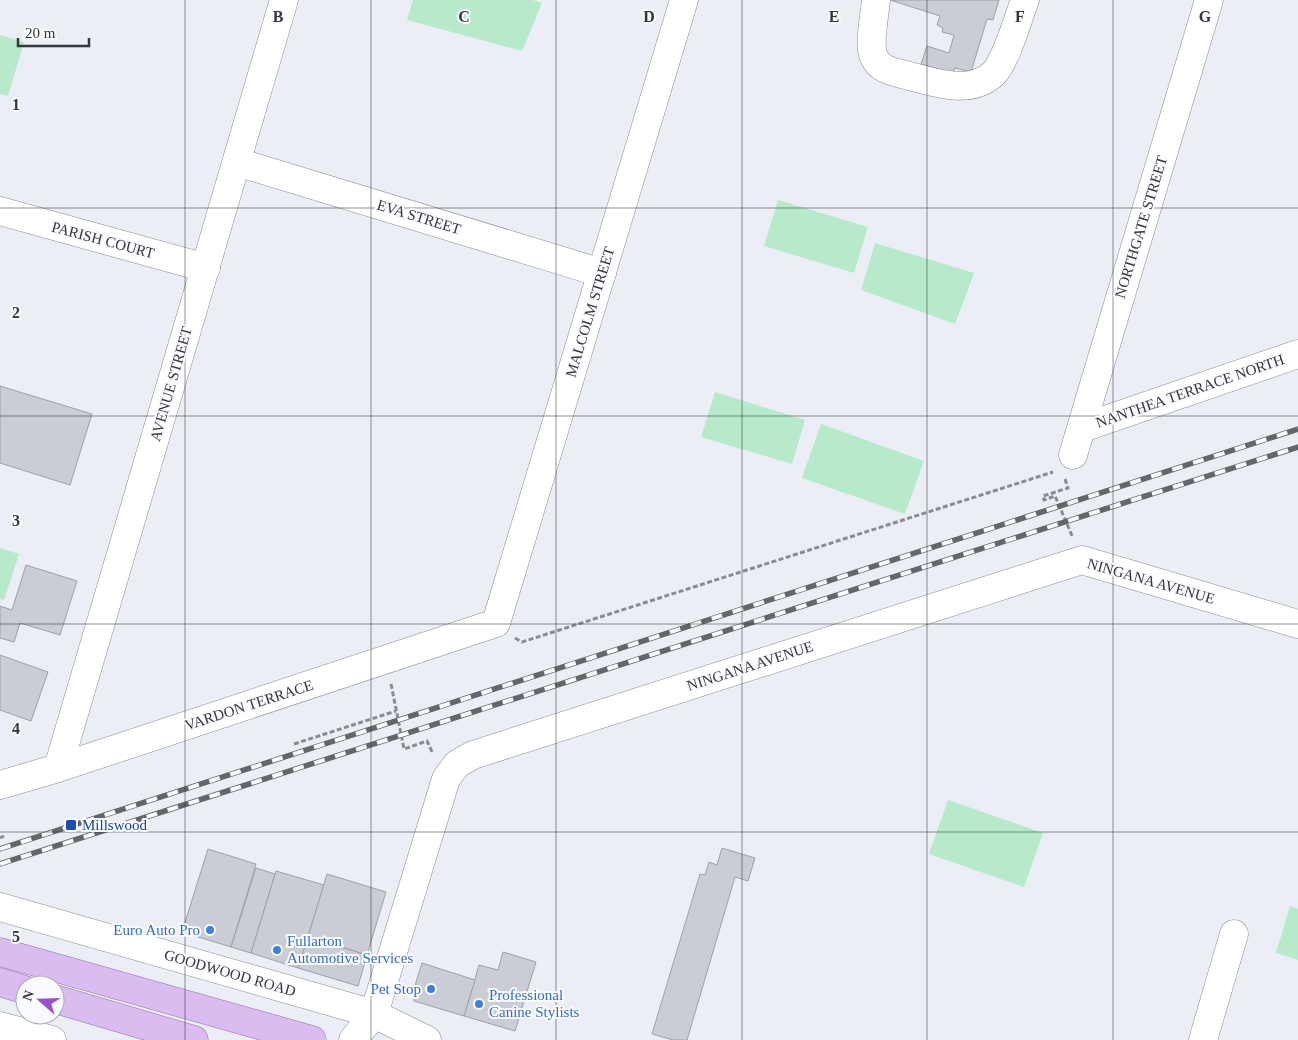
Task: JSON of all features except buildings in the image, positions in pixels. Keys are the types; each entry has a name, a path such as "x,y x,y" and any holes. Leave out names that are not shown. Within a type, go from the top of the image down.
{"main road":[{"path":"0,952 312,1040"},
{"path":"0,982 15,987"},
{"path":"65,1001 194,1040"}],"street":[{"name":"AVENUE STREET","path":"58,768 284,0"},
{"name":"MALCOLM STREET","path":"496,623 684,0"},
{"path":"876,0 871,48 876,62 888,70 944,86 978,83 994,73 1004,56 1025,0"},
{"name":"NORTHGATE STREET","path":"1069,465 1082,428 1209,0"},
{"name":"EVA STREET","path":"236,162 602,273"},
{"name":"PARISH COURT","path":"0,211 206,268"},
{"name":"NANTHEA TERRACE NORTH","path":"1082,428 1298,354"},
{"name":"NINGANA AVENUE","path":"354,1040 374,1014 446,779 457,764 473,755 1082,560 1298,624"},
{"name":"VARDON TERRACE","path":"0,785 58,768 496,623"},
{"name":"GOODWOOD ROAD","path":"0,907 374,1014"},
{"path":"1203,1040 1234,934"},
{"path":"374,1014 427,1040"},
{"path":"0,1026 52,1040"}],"path":[{"path":"1069,465 1068,488 1043,496 1044,500 1056,496 1082,560"},
{"path":"496,623 522,642 1054,471 1056,478"},
{"path":"387,660 404,749 427,742 446,779"},
{"path":"294,744 396,711"}],"green space":[{"path":"413,0 533,0 542,3 522,51 407,20"},
{"path":"0,35 24,42 8,96 0,94"},
{"path":"778,200 868,227 854,273 764,246"},
{"path":"875,243 974,273 955,324 861,290"},
{"path":"715,392 805,420 792,464 701,437"},
{"path":"821,424 924,461 905,514 802,478"},
{"path":"0,548 19,554 4,600 0,599"},
{"path":"948,800 1043,833 1024,887 929,854"},
{"path":"1290,906 1298,909 1298,960 1276,953"}],"railway":[{"path":"0,849 1298,429"},
{"path":"0,864 1298,447"}],"place":[{"name":"Millswood","path":"71,825"},
{"name":"Euro Auto Pro","path":"210,930"},
{"name":"Fullarton Automotive Services","path":"277,950"},
{"name":"Pet Stop","path":"431,989"},
{"name":"Professional Canine Stylists","path":"479,1004"}]}
